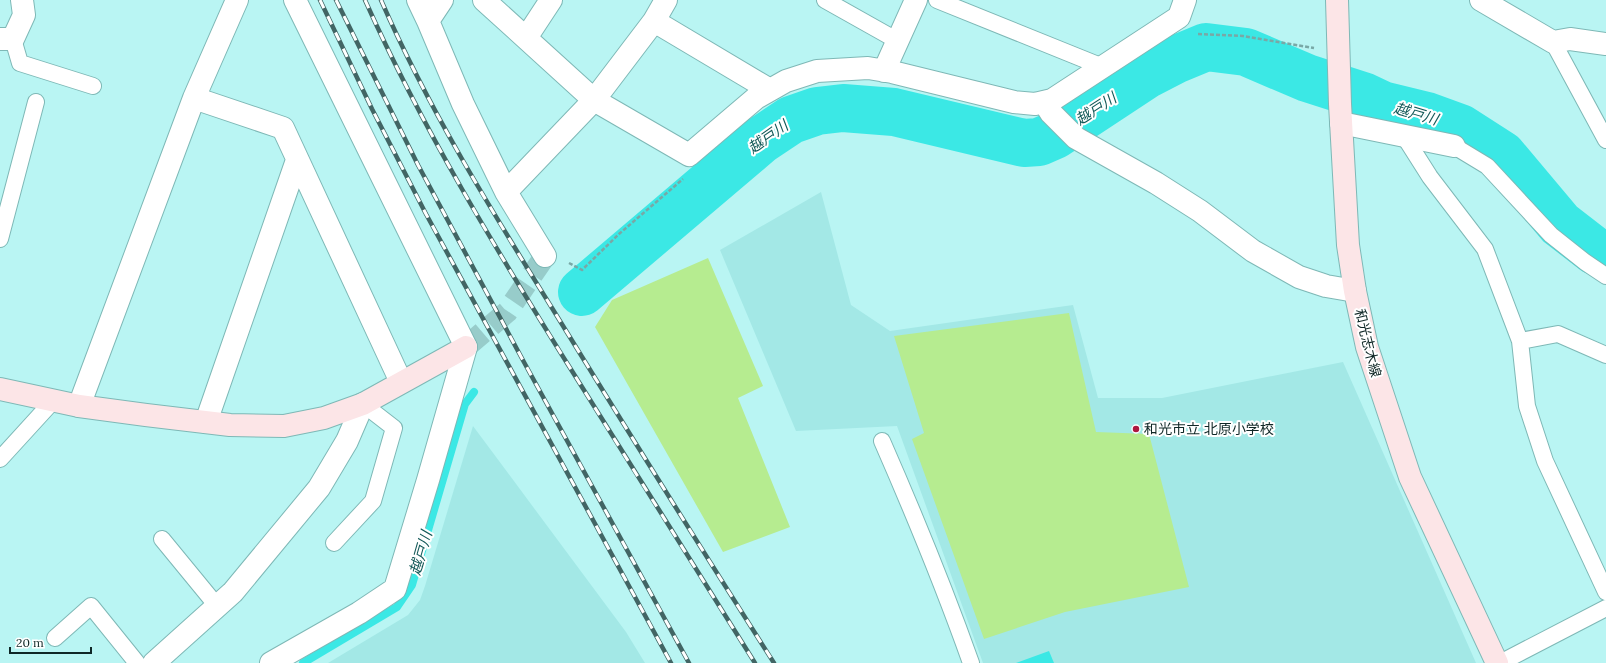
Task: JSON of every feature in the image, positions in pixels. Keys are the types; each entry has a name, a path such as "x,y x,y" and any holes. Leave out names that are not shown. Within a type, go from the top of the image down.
{"main road":[{"name":"和光志木線","path":"1337,0 1340,114 1348,245 1355,291 1367,347 1410,476 1499,663"},
{"path":"0,389 79,406 230,425 284,426 324,418 363,404 466,347"}],"street":[{"path":"6,39 24,15 22,0"},
{"path":"79,406 194,98 237,0"},
{"path":"271,663 359,613 395,588 466,347 296,0"},
{"path":"418,0 463,104 506,192 545,256"},
{"path":"428,21 442,0"},
{"path":"484,0 594,100 689,155 756,98 786,82 817,71 868,68 1014,102 1035,104 1052,100 1179,17 1185,0"},
{"path":"526,38 551,0"},
{"path":"506,192 594,100 654,21 666,0"},
{"path":"884,71 916,0"},
{"path":"1481,0 1553,42 1570,39 1606,44"},
{"path":"654,21 770,90"},
{"path":"194,98 283,128 401,382"},
{"path":"1044,102 1056,120 1076,138 1156,183 1200,210 1253,251 1292,273 1326,286 1355,291"},
{"path":"1340,114 1404,136 1454,146"},
{"path":"206,422 297,160"},
{"path":"154,663 233,592 319,488 347,441 363,404"}],"lane":[{"path":"826,0 898,41"},
{"path":"937,0 1102,67"},
{"path":"6,39 20,63 93,86"},
{"path":"1553,42 1606,140"},
{"path":"0,239 36,102"},
{"path":"1404,136 1430,177 1485,249 1520,341 1527,406 1545,461 1606,592"},
{"path":"1454,146 1487,166 1552,235 1585,262 1606,276"},
{"path":"1520,341 1558,334 1606,355"},
{"path":"0,459 53,401"},
{"path":"334,543 373,501 394,428 363,404"},
{"path":"882,441 914,513 949,600 970,663"},
{"path":"162,538 218,606"},
{"path":"55,638 91,606 137,663"},
{"path":"1499,663 1606,608"}],"path":[{"path":"1192,34 1243,36 1314,48"},
{"path":"545,256 560,259 582,270 619,234 688,175"}],"shaded area":[{"name":"和光市立 北原小学校","path":"821,192 851,305 890,331 1073,305 1098,398 1162,398 1343,362 1476,663 983,663 897,426 796,431 720,250"},
{"path":"473,426 626,632 645,663 328,663 408,615 420,600"}],"green space":[{"path":"708,258 763,386 738,398 790,527 723,552 595,327 612,300"},
{"path":"1069,313 1096,432 1149,434 1189,587 1065,612 984,639 912,439 924,433 894,336"}],"water":[{"path":"1049,651 1054,663 1016,663"}],"waterway":[{"name":"越戸川","path":"582,292 761,140 791,120 817,111 843,108 894,112 1024,143 1039,142 1055,135 1146,75 1177,59 1206,47 1246,52 1307,78 1363,96 1382,105 1427,116 1460,128 1502,155 1560,224 1595,251 1606,256"},
{"name":"越戸川","path":"303,663 397,607 412,585 465,404 474,392"}],"tunnel":[{"path":"466,347 507,312 545,256"}],"railway":[{"path":"320,0 372,109 426,214 671,663"},
{"path":"336,0 418,165 689,663"},
{"path":"365,0 411,96 489,235 544,326 755,663"},
{"path":"381,0 399,40 439,119 483,195 635,442 774,663"}],"place":[{"name":"和光市立 北原小学校","path":"1136,429"}]}
